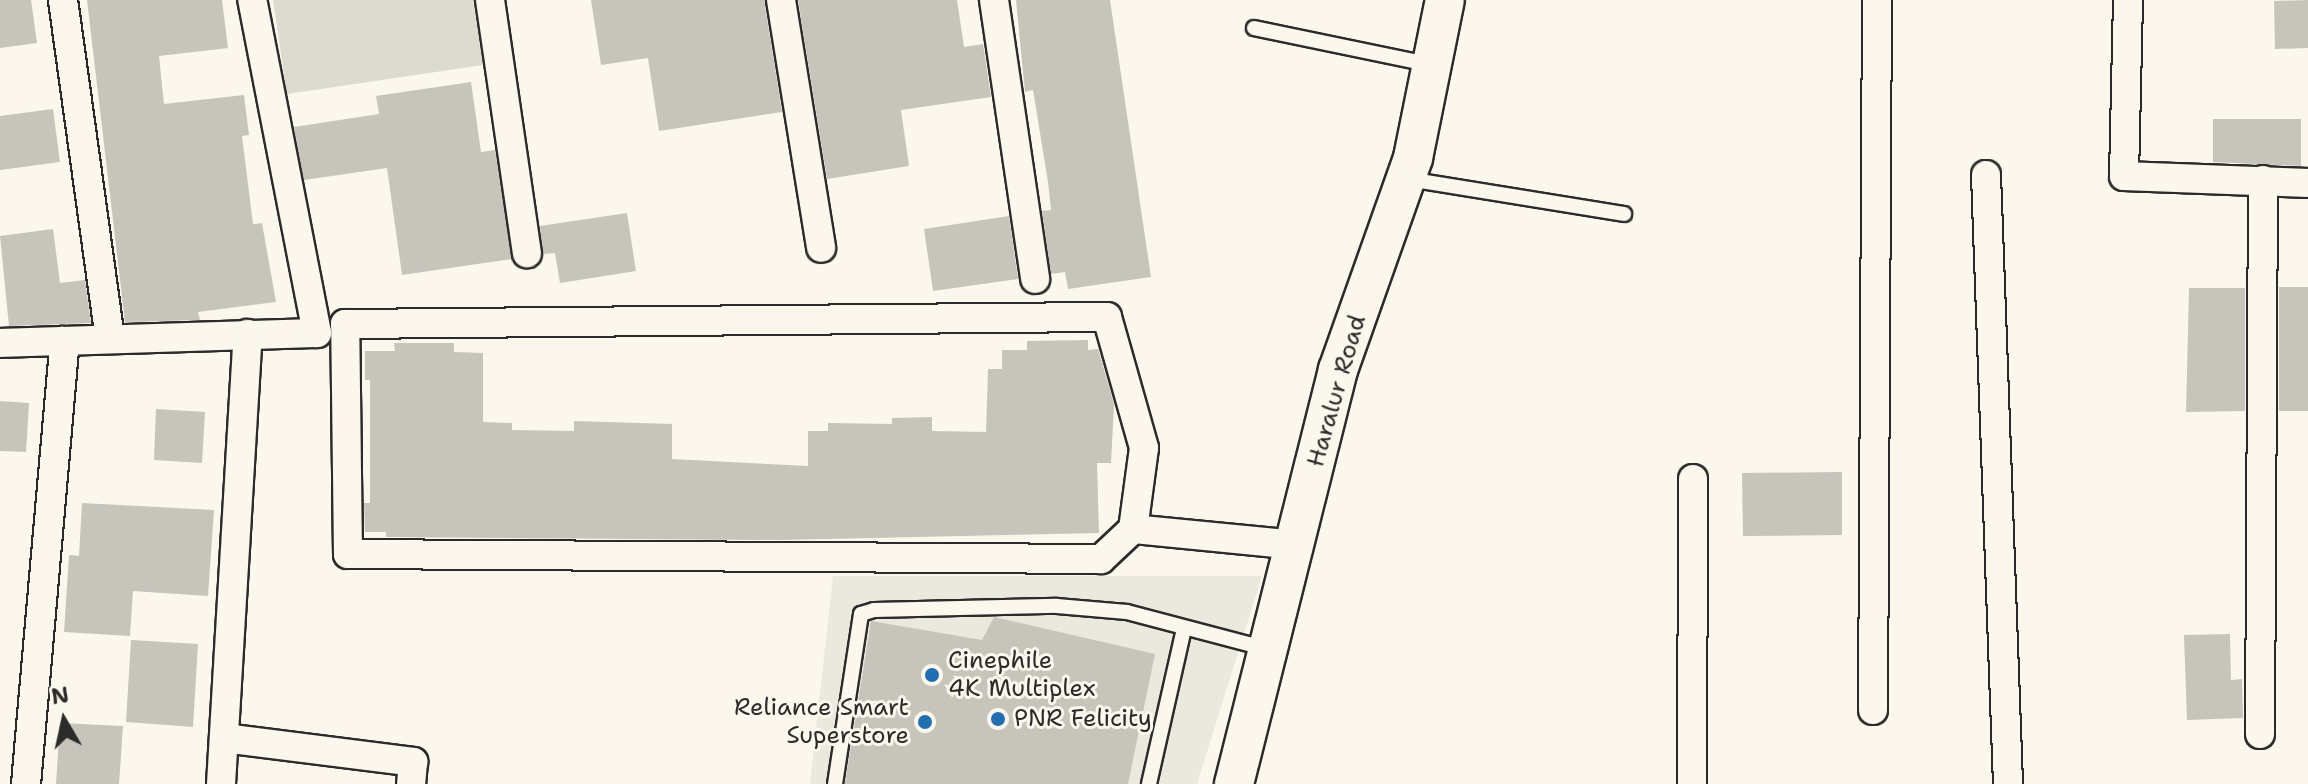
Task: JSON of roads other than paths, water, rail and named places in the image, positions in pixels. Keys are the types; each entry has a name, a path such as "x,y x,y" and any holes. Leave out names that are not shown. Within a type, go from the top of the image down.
{"street":[{"path":"63,0 110,339"},
{"path":"0,343 317,333 252,0"},
{"path":"490,0 527,253"},
{"path":"781,0 821,248"},
{"path":"994,0 1035,279"},
{"name":"Haralur Road","path":"1234,784 1338,370 1408,179 1445,0"},
{"path":"1873,710 1877,0"},
{"path":"2128,0 2124,176 2308,183"},
{"path":"1986,175 2008,784"},
{"path":"2260,734 2263,180"},
{"path":"1133,529 1144,448 1107,317 345,324 348,554 1101,559 1133,529 1295,545"},
{"path":"221,784 248,334"},
{"path":"26,784 65,341"},
{"path":"1692,784 1693,479"},
{"path":"224,738 413,762 411,784"}],"lane":[{"path":"1254,28 1432,65"},
{"path":"1408,179 1624,214"},
{"path":"835,784 861,614 874,610 1057,606 1127,612 1268,650"},
{"path":"1149,784 1184,629"}],"place":[{"name":"Cinephile 4K Multiplex","path":"932,675"},
{"name":"PNR Felicity","path":"998,719"},
{"name":"Reliance Smart Superstore","path":"925,722"}]}
